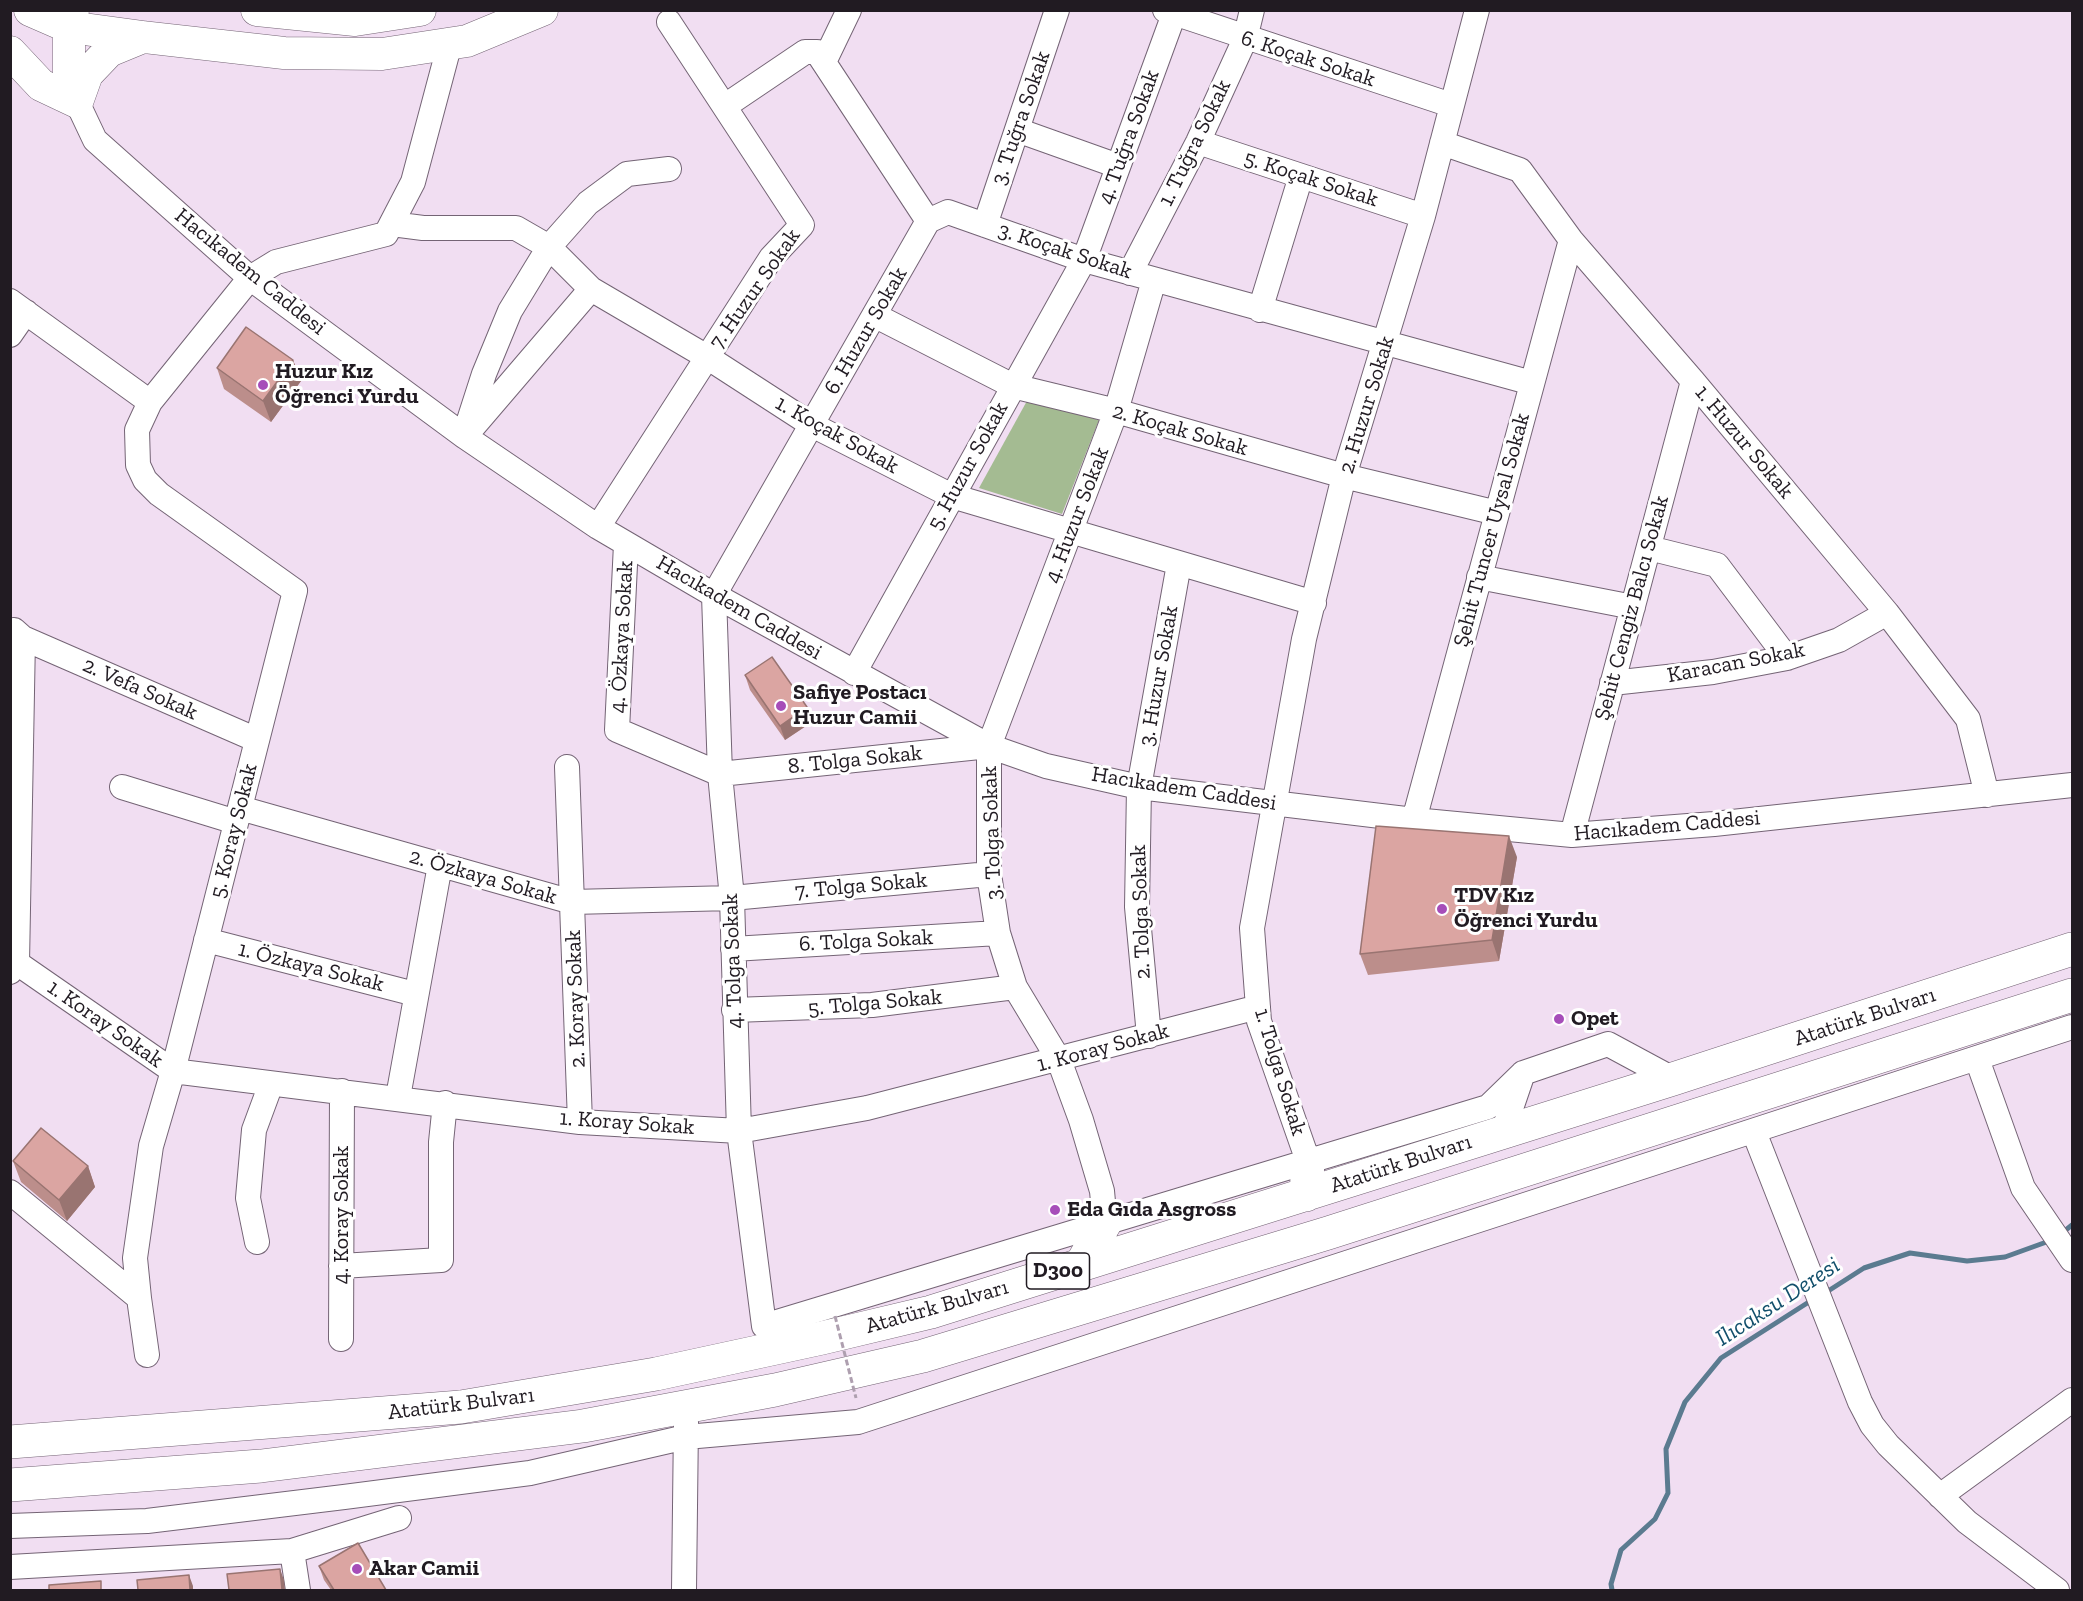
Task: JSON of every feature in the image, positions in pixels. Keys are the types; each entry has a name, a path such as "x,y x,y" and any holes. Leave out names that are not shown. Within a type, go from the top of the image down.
{"highway":[{"name":"Atatürk Bulvarı","path":"10,1442 461,1407 759,1340 932,1312 1673,1079 2073,950"},
{"name":"Atatürk Bulvarı","path":"10,1485 261,1466 583,1426 686,1421 775,1390 946,1349 1329,1233 2073,995"},
{"path":"1306,1195 1308,1161"},
{"path":"1082,1263 1105,1223"}],"main road":[{"path":"30,10 143,37 284,53 382,54 467,41 542,10"},
{"path":"257,10 356,20 420,10"},
{"path":"71,19 69,73 77,102"},
{"path":"77,102 87,74 109,51 143,37"},
{"path":"10,52 41,85 77,102"}],"street":[{"path":"824,62 849,10"},
{"name":"3. Tuğra Sokak","path":"985,225 1057,10"},
{"name":"1. Tuğra Sokak","path":"1130,273 1198,142 1245,39 1252,10"},
{"name":"6. Koçak Sokak","path":"1170,12 1245,39 1451,105"},
{"name":"4. Tuğra Sokak","path":"1084,260 1170,12"},
{"name":"2. Huzur Sokak","path":"1276,804 1304,639 1344,476 1424,216 1471,12"},
{"name":"7. Huzur Sokak","path":"598,527 771,258 802,225 669,22"},
{"path":"10,335 18,307 150,402 250,278 276,262 387,234 413,182 450,43"},
{"path":"725,106 805,52 817,52 928,221"},
{"name":"Hacıkadem Caddesi","path":"77,102 95,140 250,278 464,436 598,527 714,595 989,746 1046,766 1139,787 1414,820 1572,835 1714,824 2073,785"},
{"path":"1017,130 1118,166"},
{"name":"5. Koçak Sokak","path":"1198,142 1424,216"},
{"name":"1. Huzur Sokak","path":"1442,143 1520,170 1571,240 1693,381 1887,613 1968,719 1987,795"},
{"path":"464,436 484,374 510,311 549,247 588,203 627,174 669,170"},
{"path":"1260,310 1301,176"},
{"name":"3. Koçak Sokak","path":"928,221 948,212 1084,260 1386,345 1532,383"},
{"name":"6. Huzur Sokak","path":"714,595 876,316 928,221"},
{"name":"1. Koçak Sokak","path":"392,224 423,228 516,228 549,247 591,289 707,357 812,425 952,496 1314,603"},
{"name":"Şehit Tuncer Uysal Sokak","path":"1414,820 1571,240"},
{"name":"5. Huzur Sokak","path":"854,673 1084,260"},
{"name":"4. Huzur Sokak","path":"989,746 1116,411 1154,280"},
{"path":"464,436 591,289"},
{"name":"2. Koçak Sokak","path":"876,316 1013,386 1116,411 1344,476 1497,513"},
{"name":"Şehit Cengiz Balcı Sokak","path":"1572,835 1693,381"},
{"name":"5. Koray Sokak","path":"147,1355 135,1258 151,1146 173,1071 295,591 159,494 145,480 138,465 136,439 137,430 150,402"},
{"name":"4. Özkaya Sokak","path":"626,544 617,730 720,774"},
{"path":"1648,548 1717,565 1787,658"},
{"name":"3. Huzur Sokak","path":"1139,787 1179,564"},
{"path":"1479,578 1633,607"},
{"name":"4. Tolga Sokak","path":"714,595 720,774 732,898 734,1010 740,1131 759,1340"},
{"name":"Karacan Sokak","path":"1612,682 1713,672 1787,658 1839,640 1887,613"},
{"path":"14,968 17,633"},
{"name":"2. Vefa Sokak","path":"17,633 257,740"},
{"name":"8. Tolga Sokak","path":"720,774 989,746"},
{"name":"3. Tolga Sokak","path":"989,746 989,874 998,933 1015,987 1059,1060 1081,1120 1102,1191 1105,1223"},
{"name":"2. Koray Sokak","path":"567,767 580,1122"},
{"name":"2. Özkaya Sokak","path":"122,787 440,865 572,902 732,898"},
{"name":"2. Tolga Sokak","path":"1139,787 1137,907 1149,1036"},
{"name":"1. Tolga Sokak","path":"1276,804 1251,928 1259,1021 1308,1161"},
{"path":"398,1097 440,865"},
{"name":"7. Tolga Sokak","path":"732,898 989,874"},
{"name":"6. Tolga Sokak","path":"733,949 998,933"},
{"name":"1. Özkaya Sokak","path":"206,940 415,994"},
{"name":"1. Koray Sokak","path":"14,968 173,1071 398,1097 580,1122 740,1131 867,1108 1258,1007"},
{"name":"5. Tolga Sokak","path":"734,1010 872,1005 1015,987"},
{"path":"10,1526 147,1521 530,1473 686,1421 858,1422 2073,1027"},
{"path":"759,1340 1105,1223 1488,1107 1523,1073 1608,1044 1673,1079"},
{"path":"1977,1059 2024,1188 2062,1244"},
{"path":"1503,1132 1523,1073"},
{"path":"257,1242 248,1198 254,1130 271,1084"},
{"name":"4. Koray Sokak","path":"342,1091 342,1339"},
{"path":"342,1266 441,1260 441,1142 445,1103"},
{"path":"1754,1132 1860,1402 1872,1425 1967,1522 2057,1590"},
{"path":"10,1192 139,1298"},
{"path":"1940,1496 2073,1400"},
{"path":"684,1590 686,1421"},
{"path":"10,1566 292,1551 399,1518"},
{"path":"292,1551 298,1590"}],"path":[{"path":"835,1316 856,1398"}],"green space":[{"path":"1028,399 1099,420 1062,514 979,488"}],"building":[{"path":"246,327 293,360 263,401 217,368"},
{"name":"Safiye Postacı Huzur Camii","path":"772,657 807,707 780,726 745,675"},
{"name":"TDV Kız Öğrenci Yurdu","path":"1376,826 1509,836 1492,940 1360,954"},
{"path":"41,1128 88,1166 59,1200 13,1161"},
{"path":"358,1543 386,1590 334,1590 319,1566"},
{"path":"280,1569 282,1590 229,1590 227,1574"},
{"path":"189,1575 190,1590 138,1590 137,1580"},
{"path":"101,1581 101,1590 49,1590 49,1585"}],"waterway":[{"name":"Ilıcaksu Deresi","path":"2062,1233 2072,1225"},
{"name":"Ilıcaksu Deresi","path":"1825,1293 1864,1268 1910,1253 1967,1261 2005,1257 2052,1240"},
{"name":"Ilıcaksu Deresi","path":"1612,1590 1611,1584 1621,1550 1655,1519 1668,1493 1666,1449 1685,1402 1721,1358 1812,1300"}],"place":[{"name":"Huzur Kız Öğrenci Yurdu","path":"263,385"},
{"name":"Safiye Postacı Huzur Camii","path":"781,706"},
{"name":"TDV Kız Öğrenci Yurdu","path":"1442,909"},
{"name":"Opet","path":"1559,1019"},
{"name":"Eda Gıda Asgross","path":"1055,1210"},
{"name":"Akar Camii","path":"357,1569"}]}
